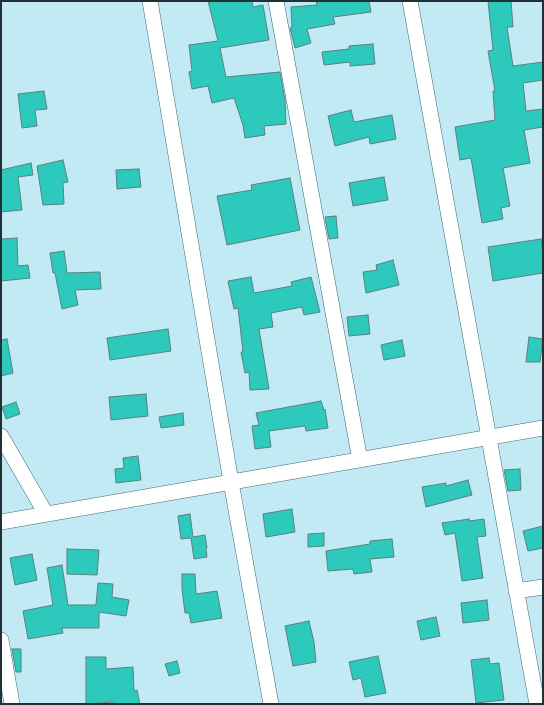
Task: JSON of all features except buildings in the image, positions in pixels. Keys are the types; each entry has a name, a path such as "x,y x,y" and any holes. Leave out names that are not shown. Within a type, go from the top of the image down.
{"street":[{"path":"150,1 231,482 271,704"},
{"path":"276,1 360,460"},
{"path":"410,1 536,704"},
{"path":"1,522 543,428"},
{"path":"1,436 46,514"},
{"path":"516,592 543,587"},
{"path":"1,640 12,704"}]}
